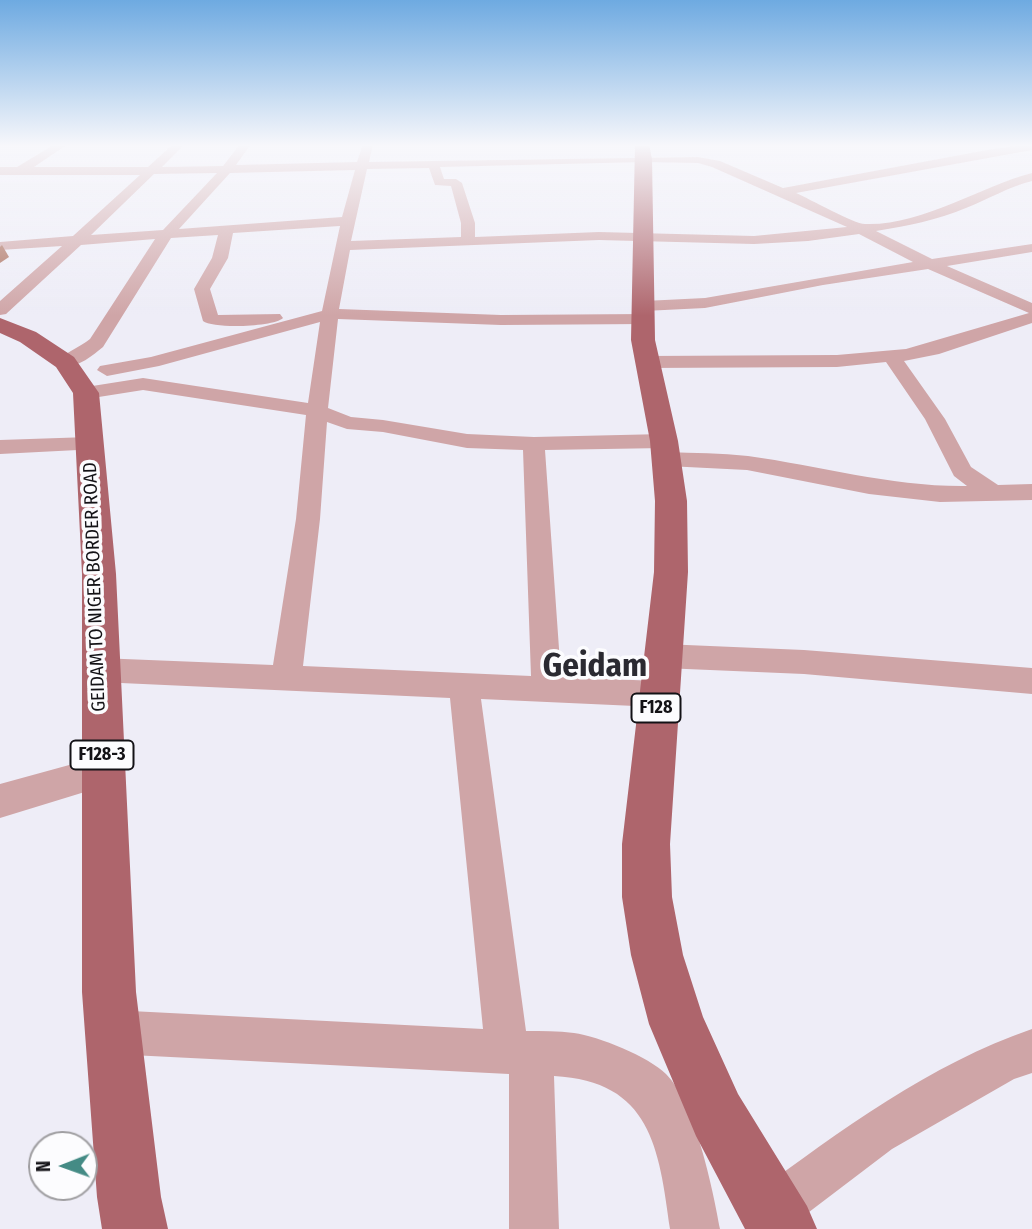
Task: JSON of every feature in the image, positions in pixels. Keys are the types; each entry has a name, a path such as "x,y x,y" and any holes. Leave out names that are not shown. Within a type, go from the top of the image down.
{"main road":[{"name":"F128","path":"643,201 646,362 665,450 671,501 671,572 646,844 647,897 657,955 677,1024 718,1115 778,1220"},
{"path":"0,325 28,337 76,378"},
{"name":"GEIDAM TO NIGER BORDER ROAD","path":"76,378 89,444 99,574 99,670 111,1032 128,1197 135,1229"}],"street":[{"path":"0,310 117,201"},
{"path":"76,378 83,354 97,343 168,233 197,201"},
{"path":"286,678 308,519 318,411 319,315 345,246 353,201"},
{"path":"462,201 468,223 468,241"},
{"path":"803,201 866,230 928,263 1032,309"},
{"path":"345,246 643,236 754,240 866,230 943,212 967,201"},
{"path":"0,247 348,221"},
{"path":"227,229 220,258 202,289 209,317 214,321 319,315 539,320 644,312 928,263 1032,248"},
{"path":"76,378 107,369 130,368 319,315"},
{"path":"646,362 837,361 891,356 932,350 1032,318"},
{"path":"891,356 935,419 962,471 993,493"},
{"path":"76,378 143,384 318,411 347,423 467,441 534,444 589,441 665,450 869,486 928,493 1032,492"},
{"path":"0,447 89,444"},
{"path":"534,444 547,690"},
{"path":"99,670 547,690 660,675 804,662 1032,681"},
{"path":"464,687 519,1053 534,1229"},
{"path":"0,801 102,772"},
{"path":"111,1032 577,1055 627,1073 653,1092 673,1132 691,1200 695,1229"},
{"path":"778,1220 876,1133 1003,1061 1032,1051"}],"district":[{"name":"Geidam","path":"595,667"}]}
